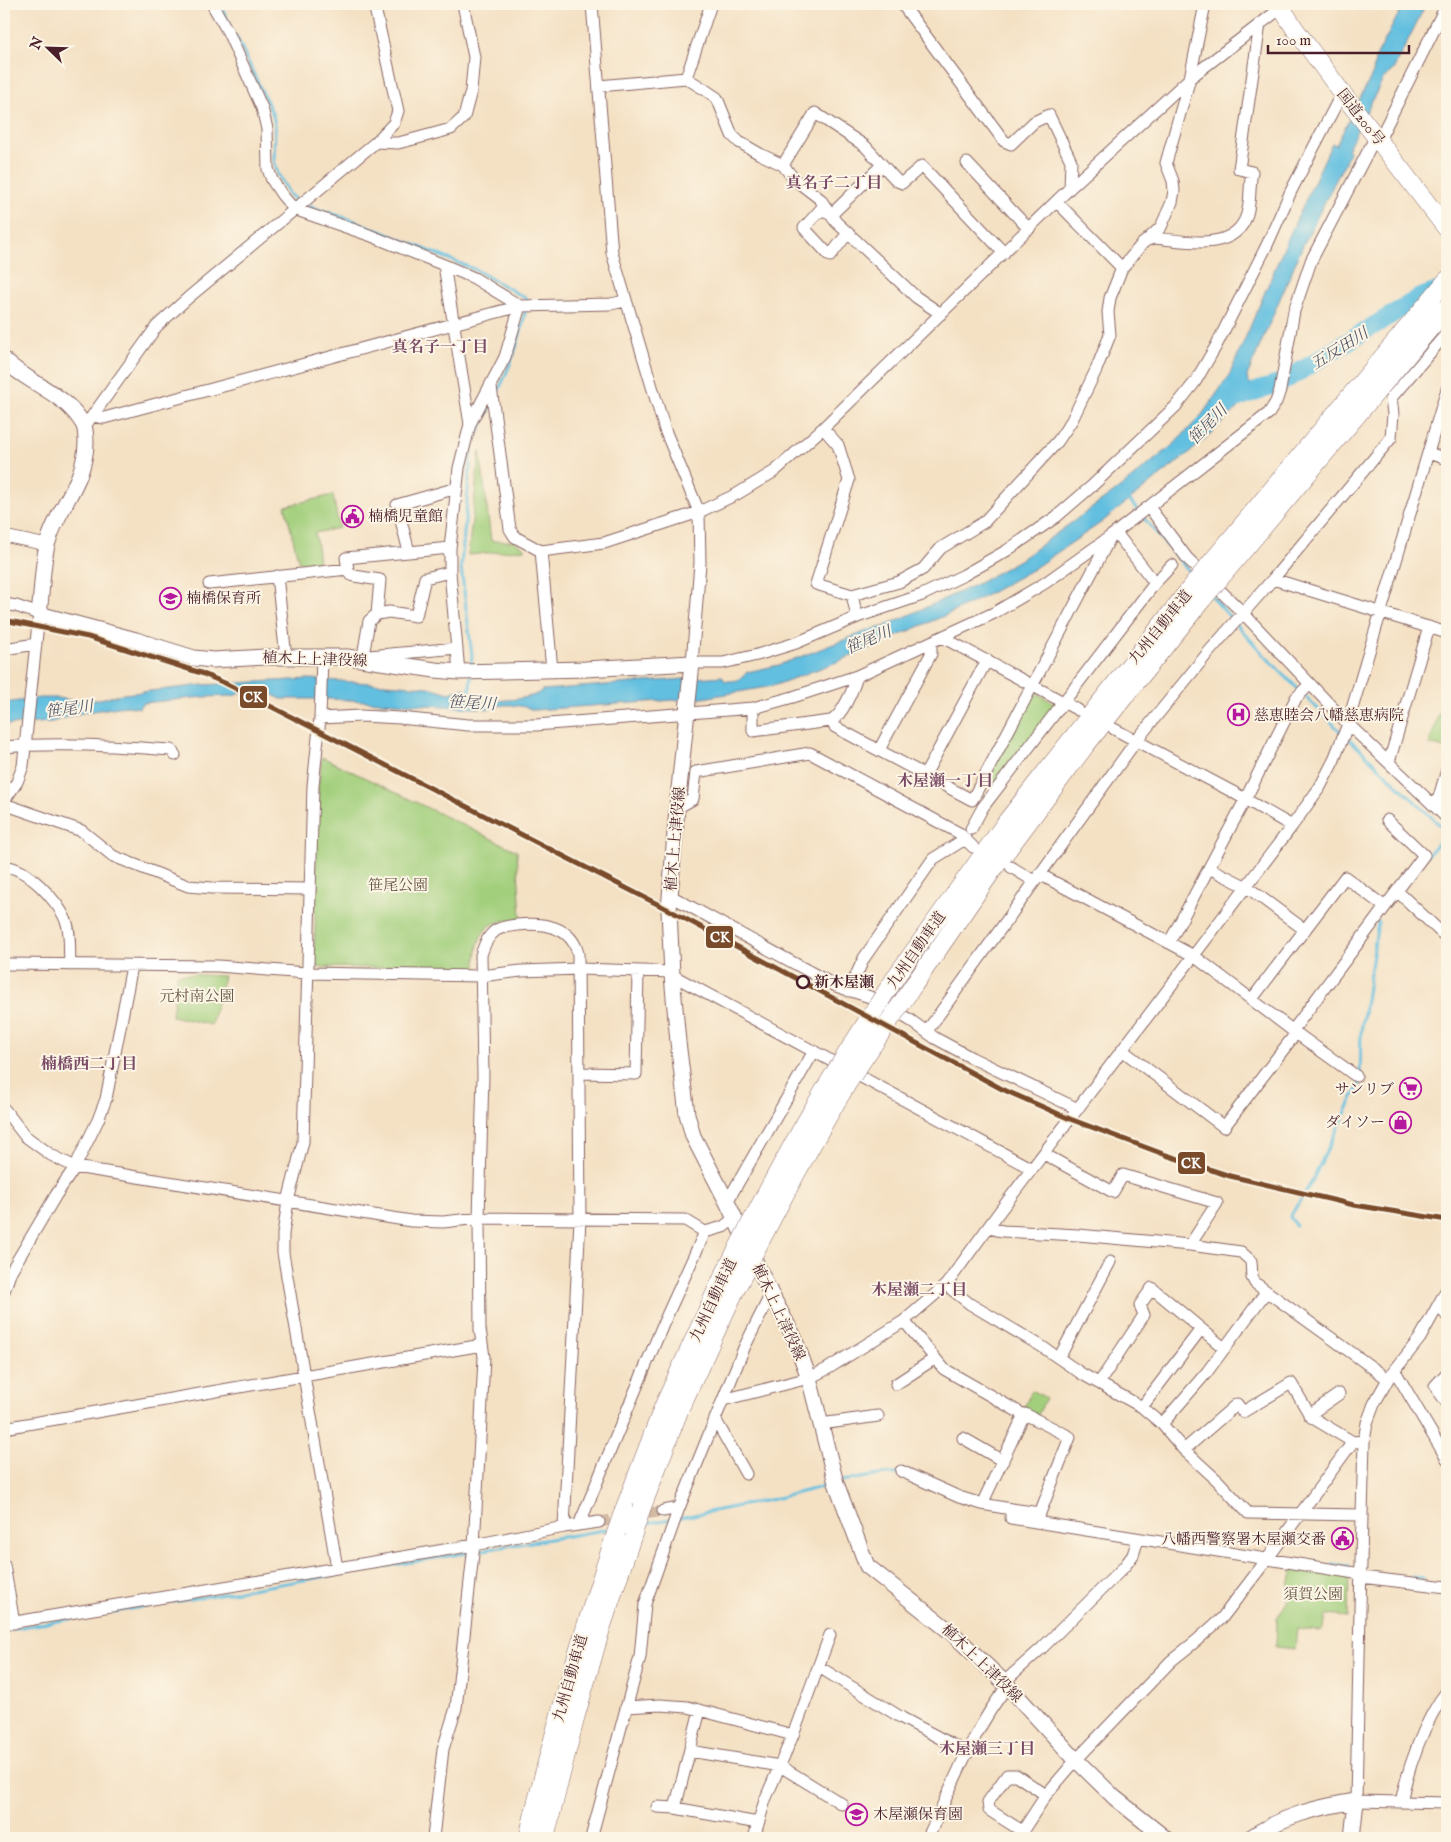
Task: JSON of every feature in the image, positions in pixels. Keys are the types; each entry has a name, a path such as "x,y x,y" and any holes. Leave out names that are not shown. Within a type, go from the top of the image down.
{"highway":[{"name":"国道200号","path":"1280,6 1344,96 1447,228"},
{"name":"九州自動車道","path":"1221,565 1346,400 1447,280"},
{"name":"九州自動車道","path":"545,1838 600,1630 642,1507 726,1291 753,1216 796,1138 897,975 1007,821 1221,565 1360,413 1447,308"},
{"name":"九州自動車道","path":"528,1838 560,1710 586,1624 624,1510 664,1405 726,1291 769,1222 848,1083 994,868 1195,596"}],"main road":[{"path":"4,360 29,380 52,392 89,421 83,467 56,522 47,546 39,614"},
{"name":"植木上上津役線","path":"39,614 194,658 213,660 286,657 322,661 357,657 435,670 459,672 692,666 669,895 672,974 688,1114 693,1136 793,1335 810,1378 836,1483 867,1566 952,1633 1006,1684 1076,1760 1115,1798 1165,1838"},
{"path":"1250,1838 1292,1815 1326,1806 1356,1801 1352,1838"}],"street":[{"path":"212,4 228,32 262,108 266,129 268,169 272,180 294,209 369,235 444,265 474,278 520,306"},
{"path":"89,421 157,326 189,297 376,142 394,123 398,111 374,4"},
{"path":"376,142 398,143 451,129 464,117 472,91 474,57 463,4"},
{"path":"592,4 612,253 665,430 699,512 700,563 692,666 723,663 796,643 857,617 922,595 964,575 1006,551 1056,517 1116,464 1176,406 1195,382 1216,346 1267,245 1291,191 1344,96"},
{"path":"686,78 711,4"},
{"path":"902,4 1004,140 1011,144 1034,122 1049,115 1071,162 1070,188"},
{"path":"823,428 838,444 849,480 816,584 852,595 899,582 923,569 941,548 984,522 1058,440 1075,414 1110,335 1108,312 1110,298 1122,268 1142,244 1160,227 1172,202 1173,181 1166,163 1190,78 1205,4"},
{"path":"320,716 400,718 496,726 536,725 688,710 753,708 857,676 994,613 1045,583 1113,535 1269,413 1276,402 1280,390 1294,311 1311,261 1375,135 1447,4"},
{"path":"491,386 510,528 515,537 542,551 604,543 699,512 737,494 775,470 823,428 1070,188 1190,78 1260,24 1280,6"},
{"path":"1146,240 1154,238 1218,242 1236,231 1246,216 1252,172 1240,169 1260,24"},
{"path":"598,86 686,78 717,98 732,135 739,142 783,165 794,179 820,199 836,222 916,296 941,314"},
{"path":"783,165 815,113 865,146 897,181 902,183 922,166 1004,253"},
{"path":"966,163 1029,229"},
{"path":"831,215 882,165"},
{"path":"1057,202 1122,268"},
{"path":"831,215 821,209 804,228 830,256 848,233"},
{"path":"444,265 470,424"},
{"path":"89,421 520,306 611,304 625,301"},
{"path":"459,672 450,572 450,548 463,449 470,424 505,357 520,306"},
{"path":"927,1031 1036,877 1136,741 1228,629 1273,579 1391,438 1393,414 1391,398 1447,333"},
{"path":"723,1400 810,1378 828,1369 904,1321 946,1285 1292,826 1320,786 1340,744 1382,612 1447,389"},
{"path":"1428,453 1447,459"},
{"path":"409,552 397,505 457,488"},
{"path":"1142,512 1240,616 1304,690 1389,762 1447,818"},
{"path":"1113,535 1155,583"},
{"path":"972,800 1113,535"},
{"path":"4,536 47,546"},
{"path":"377,614 380,580 350,574 346,558 450,548"},
{"path":"542,551 552,670"},
{"path":"849,990 864,958 933,859 970,838 983,807 1155,583 1172,565"},
{"path":"209,584 348,569"},
{"path":"450,572 425,578 416,616 389,612 377,614 369,621 357,657 457,648"},
{"path":"277,576 286,657"},
{"path":"1273,579 1447,633"},
{"path":"852,595 857,617"},
{"path":"4,604 39,614 22,766 17,782 4,802 82,831 113,856 188,886 309,889"},
{"path":"1389,762 1429,627"},
{"path":"942,637 1078,710"},
{"path":"879,750 931,654 931,642"},
{"path":"4,648 36,648"},
{"path":"925,775 987,660"},
{"path":"322,661 320,716 313,786 306,973 303,1142 288,1201 283,1234 283,1253 337,1568"},
{"path":"753,708 753,731 831,721 837,718 855,685 857,676"},
{"path":"1169,943 1304,690"},
{"path":"831,721 835,726 983,807"},
{"path":"1114,729 1292,826"},
{"path":"4,747 26,743 135,748 171,750 175,755"},
{"path":"677,808 693,799 696,772 810,753 970,838"},
{"path":"1436,807 1447,770"},
{"path":"1122,1050 1224,1126 1424,855 1387,820"},
{"path":"4,867 10,866 17,869 44,888 60,911 67,922 70,964"},
{"path":"1011,867 1036,877 1194,956 1356,1076"},
{"path":"1209,868 1247,887 1305,930"},
{"path":"1252,999 1345,877 1385,907"},
{"path":"1397,891 1447,938"},
{"path":"669,895 836,986 870,998 927,1031 935,1038 972,1058 1078,1109"},
{"path":"433,1838 443,1749 456,1708 474,1549 484,1357 480,1329 479,1218 483,1076 481,955 486,940 496,930 536,923 545,924 569,936 576,944 579,969 580,1220 564,1527"},
{"path":"4,964 218,966 306,973 481,976 521,971 579,969 672,974 1032,1169"},
{"path":"4,1287 11,1271 56,1195 75,1167 98,1120 106,1099 132,966"},
{"path":"580,1074 636,1074 638,971"},
{"path":"727,1202 814,1050"},
{"path":"4,1110 25,1136 52,1155 75,1167 411,1221 443,1222 479,1218 686,1220 704,1232 723,1227 735,1218"},
{"path":"1044,1154 1113,1192 1123,1175 1217,1203 1190,1245"},
{"path":"990,1226 1003,1231 1078,1235 1190,1245 1241,1252 1251,1261 1252,1277 1255,1282 1266,1292 1392,1375 1447,1459"},
{"path":"579,1525 704,1232"},
{"path":"1058,1358 1110,1262"},
{"path":"946,1285 970,1304 1099,1383 1142,1407 1162,1424 1184,1450 1218,1481 1248,1513 1362,1514"},
{"path":"1099,1383 1144,1315 1140,1305 1152,1288 1224,1348"},
{"path":"1046,1795 1016,1775 1007,1775 988,1802 989,1810 1020,1834 1046,1795 1076,1760 1171,1661 1196,1642 1222,1618 1300,1514 1359,1442 1372,1410 1392,1375 1420,1338 1447,1289"},
{"path":"1162,1424 1224,1348 1266,1292"},
{"path":"591,1838 640,1657 645,1604 677,1515 715,1419 744,1348 771,1294"},
{"path":"1439,1306 1447,1316"},
{"path":"901,1471 959,1497 982,1504 1011,1512 1040,1513 1070,1437 1024,1415 944,1369 904,1321"},
{"path":"1142,1407 1201,1329"},
{"path":"4,1428 482,1345"},
{"path":"896,1384 934,1359"},
{"path":"1447,1373 1435,1386 1447,1404"},
{"path":"1184,1450 1237,1404 1243,1412 1291,1383 1311,1417 1359,1442"},
{"path":"1309,1414 1339,1394"},
{"path":"982,1504 1024,1415"},
{"path":"821,1424 878,1416"},
{"path":"715,1419 746,1474"},
{"path":"962,1438 1003,1461"},
{"path":"1359,1442 1362,1514 1356,1801 1447,1803"},
{"path":"663,1511 677,1515"},
{"path":"1011,1512 1011,1518 1268,1558 1361,1575 1447,1587"},
{"path":"4,1565 9,1624 337,1568 474,1549 564,1527 599,1522"},
{"path":"929,1835 968,1753 1006,1684 1124,1567 1132,1555 1138,1539"},
{"path":"754,1838 765,1800 793,1735 830,1635"},
{"path":"819,1667 902,1718 968,1753"},
{"path":"1401,1802 1410,1767 1429,1721 1438,1703 1447,1692"},
{"path":"626,1707 660,1704 688,1707 793,1735"},
{"path":"675,1808 700,1710"},
{"path":"690,1751 780,1766 842,1804"},
{"path":"657,1807 675,1808 758,1823"}],"green space":[{"path":"480,450 491,541 514,541 526,549 468,555"},
{"path":"333,495 339,528 315,533 319,561 299,563 285,506"},
{"path":"1034,692 1058,705 994,786 986,781"},
{"path":"1439,713 1447,716 1447,749 1429,744"},
{"name":"笹尾公園","path":"322,757 517,851 521,919 499,922 490,926 485,931 481,936 477,949 476,969 314,967 318,787"},
{"name":"元村南公園","path":"177,974 224,976 211,1025 172,1016"},
{"path":"1032,1390 1046,1398 1037,1417 1023,1410"},
{"name":"須賀公園","path":"1294,1566 1349,1574 1348,1617 1326,1615 1324,1628 1320,1631 1297,1629 1295,1649 1276,1647 1277,1619 1288,1600"}],"water":[{"name":"笹尾川","path":"1404,4 1426,4 1393,70 1383,79 1347,150 1350,152 1303,245 1247,376 1248,382 1254,385 1245,401 1194,449 1102,522 1033,569 983,597 842,660 773,686 703,698 534,710 512,705 489,709 334,699 281,699 260,689 245,691 233,696 142,703 139,708 118,707 81,713 52,722 4,725 4,703 40,698 57,698 85,702 124,694 203,685 309,679 429,687 449,693 465,688 472,702 520,698 538,694 542,690 722,676 725,681 735,681 747,672 779,665 870,630 883,627 979,583 1021,559 1117,490 1173,445 1201,416 1229,376 1289,236 1332,143 1336,145 1373,73 1375,59"}],"waterway":[{"path":"220,4 229,23"},
{"path":"236,36 273,115 275,125 274,160 278,174 290,195 300,202"},
{"path":"305,205 355,221 476,270 527,299 523,325 516,349 496,396"},
{"name":"五反田川","path":"1228,402 1281,383 1420,297 1444,289"},
{"path":"471,667 472,655 461,567 472,445 490,408"},
{"path":"1128,498 1138,511"},
{"path":"1142,516 1193,576"},
{"path":"1212,597 1264,655 1341,732"},
{"name":"笹尾川","path":"467,699 471,675"},
{"path":"1346,736 1447,832"},
{"path":"1428,855 1447,833"},
{"path":"1296,1225 1290,1217 1311,1183 1360,1083 1361,1032 1378,922"},
{"path":"841,1481 899,1474"},
{"path":"678,1518 774,1499 833,1484"},
{"path":"643,1524 671,1519"},
{"path":"4,1630 610,1529"},
{"path":"1332,1564 1349,1566"},
{"path":"1412,1577 1422,1578"}],"tunnel":[{"path":"599,1522 663,1511"}],"transit line":[{"name":"CK","path":"4,620 88,637 201,673 227,684 669,910 1002,1089 1070,1119 1166,1155 1230,1176 1354,1205 1447,1220"}],"place":[{"name":"楠橋児童館","path":"352,516"},
{"name":"楠橋保育所","path":"170,598"},
{"name":"慈恵睦会八幡慈恵病院","path":"1238,715"},
{"name":"新木屋瀬","path":"803,982"},
{"name":"サンリブ","path":"1410,1089"},
{"name":"ダイソー","path":"1401,1122"},
{"name":"八幡西警察署木屋瀬交番","path":"1342,1539"},
{"name":"木屋瀬保育園","path":"857,1814"}],"district":[{"name":"真名子二丁目","path":"834,182"},
{"name":"真名子一丁目","path":"440,346"},
{"name":"木屋瀬一丁目","path":"945,780"},
{"name":"楠橋西二丁目","path":"89,1063"},
{"name":"木屋瀬二丁目","path":"919,1289"},
{"name":"木屋瀬三丁目","path":"987,1748"}]}
